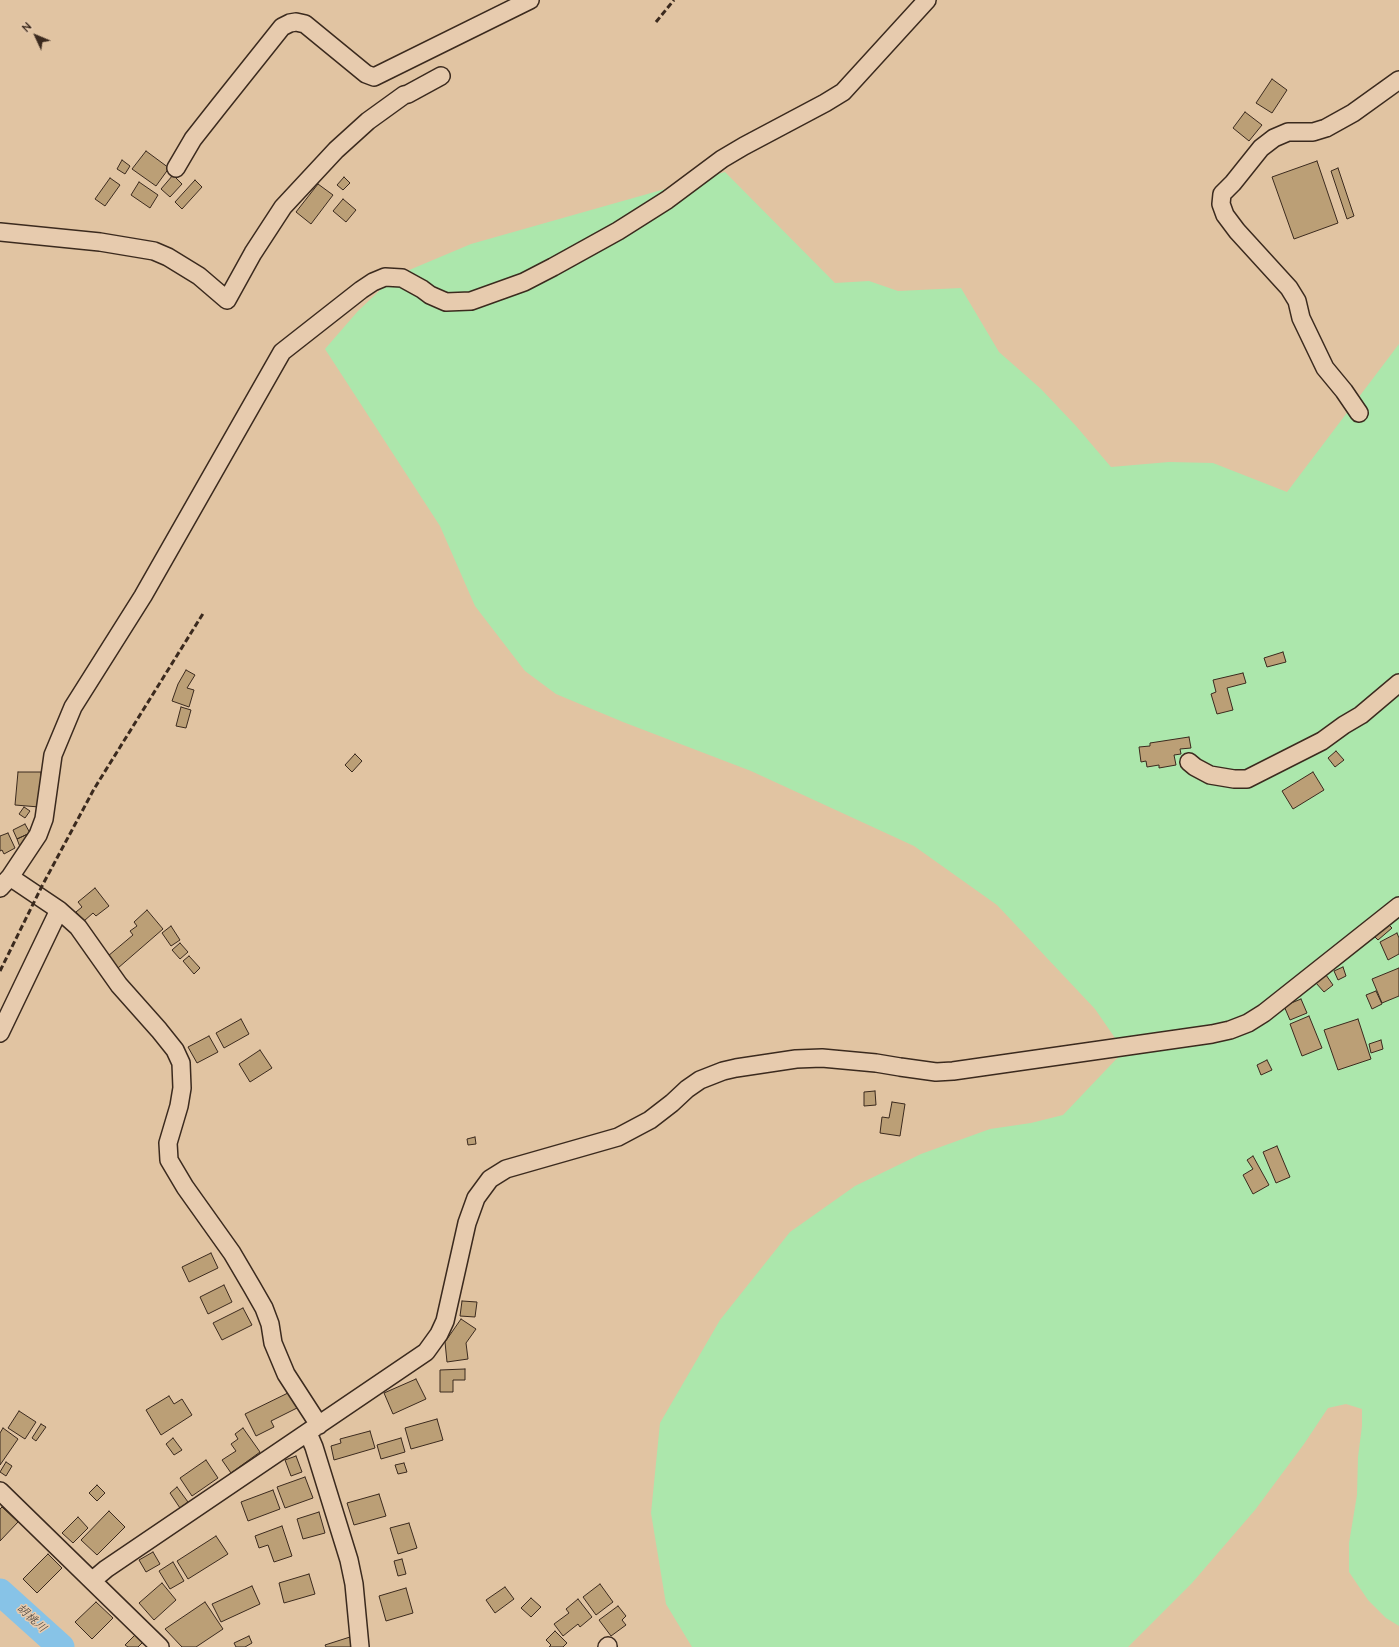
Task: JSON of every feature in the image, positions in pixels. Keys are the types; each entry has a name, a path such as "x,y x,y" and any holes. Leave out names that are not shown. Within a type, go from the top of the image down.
{"street":[{"path":"176,168 193,139 282,27 290,23 296,22 305,24 366,74 374,77 530,0"},
{"path":"360,1647 354,1584 349,1560 314,1447 314,1429 286,1374 273,1343 270,1324 264,1308 232,1253 185,1188 169,1160 168,1143 179,1106 182,1088 181,1063 175,1050 119,985 78,927 59,910 5,883 38,836 44,819 53,755 72,707 143,596 282,352 361,290 373,282 385,277 402,278 435,298 446,302 455,302 471,301 524,282 553,267 618,231 667,200 722,159 843,92 927,0"},
{"path":"0,232 100,242 154,251 168,257 200,276 227,300 253,253 283,207 336,150 368,121 404,94 408,94 441,76"},
{"path":"1359,413 1344,391 1325,368 1301,318 1297,300 1289,288 1237,231 1225,215 1221,204 1222,194 1233,183 1261,148 1274,138 1288,132 1313,132 1326,128 1353,113 1399,80"},
{"path":"1189,762 1199,770 1210,774 1234,779 1247,779 1322,741 1344,724 1361,715 1399,683"},
{"path":"93,1580 106,1569 418,1358 431,1347 445,1321 467,1223 476,1198 490,1179 506,1169 618,1137 650,1120 700,1080 723,1071 736,1068 796,1059 817,1058 876,1063 900,1068 936,1072 953,1071 1212,1034 1230,1030 1248,1023 1264,1013 1399,906"},
{"path":"0,1033 59,910"},
{"path":"0,1491 93,1580 154,1645"}],"green space":[{"path":"725,172 835,283 869,281 898,291 961,288 999,352 1041,389 1076,426 1111,467 1169,462 1213,463 1287,492 1399,344 1399,1626 1386,1618 1368,1600 1349,1572 1349,1543 1357,1495 1358,1457 1362,1426 1362,1409 1346,1404 1328,1408 1304,1444 1255,1510 1192,1583 1128,1647 692,1647 666,1604 651,1513 660,1423 720,1320 790,1232 855,1186 921,1154 990,1129 1031,1123 1063,1115 1124,1051 1095,1009 997,905 914,846 751,771 623,722 556,694 525,671 475,606 440,526 325,349 358,311 395,276 471,244"}],"building":[{"path":"1272,79 1287,90 1272,113 1256,103"},
{"path":"1245,112 1262,125 1249,141 1233,128"},
{"path":"146,151 169,168 156,186 132,169"},
{"path":"122,160 130,166 125,174 117,169"},
{"path":"1317,161 1338,223 1294,239 1272,177"},
{"path":"1338,168 1354,216 1347,219 1331,171"},
{"path":"173,175 182,184 170,197 161,189"},
{"path":"344,177 350,183 343,190 337,185"},
{"path":"110,178 120,185 105,206 95,199"},
{"path":"195,180 202,187 182,209 175,202"},
{"path":"139,182 158,195 150,208 131,195"},
{"path":"318,184 333,195 311,224 296,212"},
{"path":"343,199 356,210 346,222 333,211"},
{"path":"1283,652 1286,662 1267,667 1264,658"},
{"path":"186,670 195,675 187,688 194,690 189,707 172,701 178,684"},
{"path":"1243,673 1246,683 1227,688 1233,710 1217,714 1211,694 1216,692 1213,680"},
{"path":"181,707 191,710 186,728 176,726"},
{"path":"1189,737 1191,748 1180,749 1181,754 1174,755 1176,765 1159,768 1159,765 1147,767 1146,761 1141,762 1139,747 1150,746 1150,743"},
{"path":"1336,751 1344,760 1335,767 1328,758"},
{"path":"355,754 362,761 352,772 345,765"},
{"path":"18,772 41,772 39,807 15,805"},
{"path":"1313,772 1324,790 1293,809 1282,791"},
{"path":"24,807 30,811 25,818 19,814"},
{"path":"25,824 30,833 17,839 13,830"},
{"path":"8,833 15,848 4,854 2,850 0,851 0,836"},
{"path":"30,833 20,847 17,839"},
{"path":"95,888 109,906 96,916 93,913 84,921 76,912 82,907 78,902"},
{"path":"147,910 163,929 118,968 108,956 133,935 130,931 137,926 134,922"},
{"path":"1388,924 1392,928 1378,940 1374,936"},
{"path":"171,926 180,940 171,946 162,933"},
{"path":"1397,933 1399,938 1399,954 1388,960 1380,942"},
{"path":"180,943 188,952 180,959 172,950"},
{"path":"189,956 200,968 194,974 183,961"},
{"path":"1343,967 1346,976 1338,980 1334,971"},
{"path":"1399,968 1399,996 1382,1003 1372,979"},
{"path":"1326,975 1333,985 1324,992 1316,983"},
{"path":"1376,991 1382,1004 1372,1009 1366,995"},
{"path":"1301,999 1307,1013 1290,1020 1284,1006"},
{"path":"1309,1016 1322,1048 1302,1056 1290,1024"},
{"path":"241,1019 249,1034 224,1048 216,1033"},
{"path":"1358,1019 1371,1059 1338,1070 1324,1030"},
{"path":"209,1036 218,1052 197,1063 188,1047"},
{"path":"1381,1040 1383,1049 1371,1053 1369,1044"},
{"path":"260,1050 272,1068 250,1082 239,1064"},
{"path":"1267,1060 1272,1070 1261,1075 1257,1065"},
{"path":"875,1091 876,1105 864,1106 864,1092"},
{"path":"892,1102 905,1104 900,1136 880,1133 882,1117 889,1118"},
{"path":"475,1137 476,1144 468,1145 467,1139"},
{"path":"1277,1146 1290,1177 1276,1183 1263,1152"},
{"path":"1253,1156 1269,1185 1253,1194 1243,1175 1253,1169 1247,1160"},
{"path":"211,1253 218,1268 189,1282 182,1267"},
{"path":"224,1285 232,1302 208,1314 200,1297"},
{"path":"462,1301 477,1302 475,1317 460,1316"},
{"path":"243,1308 252,1325 222,1340 213,1323"},
{"path":"461,1319 476,1329 466,1343 468,1359 447,1362 445,1342"},
{"path":"465,1369 465,1380 453,1380 453,1392 440,1392 440,1370"},
{"path":"416,1379 426,1399 393,1414 384,1393"},
{"path":"290,1392 297,1408 271,1421 274,1427 256,1436 245,1414"},
{"path":"169,1396 174,1404 182,1399 192,1415 161,1435 146,1410"},
{"path":"19,1411 36,1422 25,1439 8,1428"},
{"path":"437,1419 443,1440 411,1449 405,1428"},
{"path":"41,1424 46,1427 36,1441 32,1438"},
{"path":"3,1428 18,1439 0,1465 0,1433"},
{"path":"243,1428 260,1452 231,1473 222,1460 236,1451 231,1444 238,1439 235,1434"},
{"path":"370,1431 375,1448 334,1460 331,1446 341,1443 340,1439"},
{"path":"173,1438 182,1450 174,1455 166,1444"},
{"path":"401,1438 405,1452 381,1459 377,1445"},
{"path":"296,1456 302,1472 291,1476 285,1460"},
{"path":"206,1460 218,1478 192,1496 180,1478"},
{"path":"6,1462 12,1466 6,1476 0,1472"},
{"path":"404,1463 407,1472 398,1474 395,1465"},
{"path":"305,1477 313,1498 285,1508 277,1487"},
{"path":"97,1485 105,1493 97,1501 89,1493"},
{"path":"177,1487 188,1502 180,1508 170,1493"},
{"path":"273,1490 280,1509 248,1521 241,1502"},
{"path":"379,1494 386,1516 354,1525 347,1503"},
{"path":"2,1507 18,1522 0,1541 0,1509"},
{"path":"109,1511 125,1527 97,1555 81,1540"},
{"path":"319,1512 325,1533 303,1539 297,1519"},
{"path":"78,1517 88,1528 73,1543 62,1533"},
{"path":"409,1523 417,1548 398,1554 390,1528"},
{"path":"282,1526 292,1556 274,1562 268,1545 259,1548 255,1536"},
{"path":"216,1536 228,1554 188,1579 177,1561"},
{"path":"153,1552 160,1564 146,1572 139,1560"},
{"path":"48,1554 62,1568 37,1593 23,1579"},
{"path":"402,1559 406,1574 398,1576 394,1561"},
{"path":"173,1562 184,1581 170,1589 159,1571"},
{"path":"309,1574 315,1594 284,1603 279,1583"},
{"path":"162,1583 176,1600 154,1620 139,1603"},
{"path":"600,1584 613,1602 596,1615 583,1597"},
{"path":"252,1586 260,1604 221,1622 212,1604"},
{"path":"505,1587 514,1599 495,1613 486,1600"},
{"path":"406,1588 413,1613 386,1621 379,1596"},
{"path":"531,1598 541,1607 531,1617 521,1608"},
{"path":"578,1599 592,1617 580,1627 578,1624 563,1636 554,1624 569,1613 566,1609"},
{"path":"96,1602 113,1618 92,1639 75,1622"},
{"path":"205,1602 223,1629 196,1647 182,1647 165,1629"},
{"path":"618,1606 626,1616 622,1620 626,1625 611,1636 599,1620"},
{"path":"555,1631 567,1643 563,1647 549,1647 551,1645 546,1640"},
{"path":"136,1634 144,1641 138,1647 128,1647 125,1645"},
{"path":"249,1636 252,1643 245,1647 236,1647 234,1643"},
{"path":"350,1637 353,1647 326,1647 325,1645"}],"waterway":[{"name":"胡桃川","path":"0,1592 61,1647"}],"railway":[{"path":"656,22 674,0"},
{"path":"0,971 42,886 94,789 204,612"}]}
